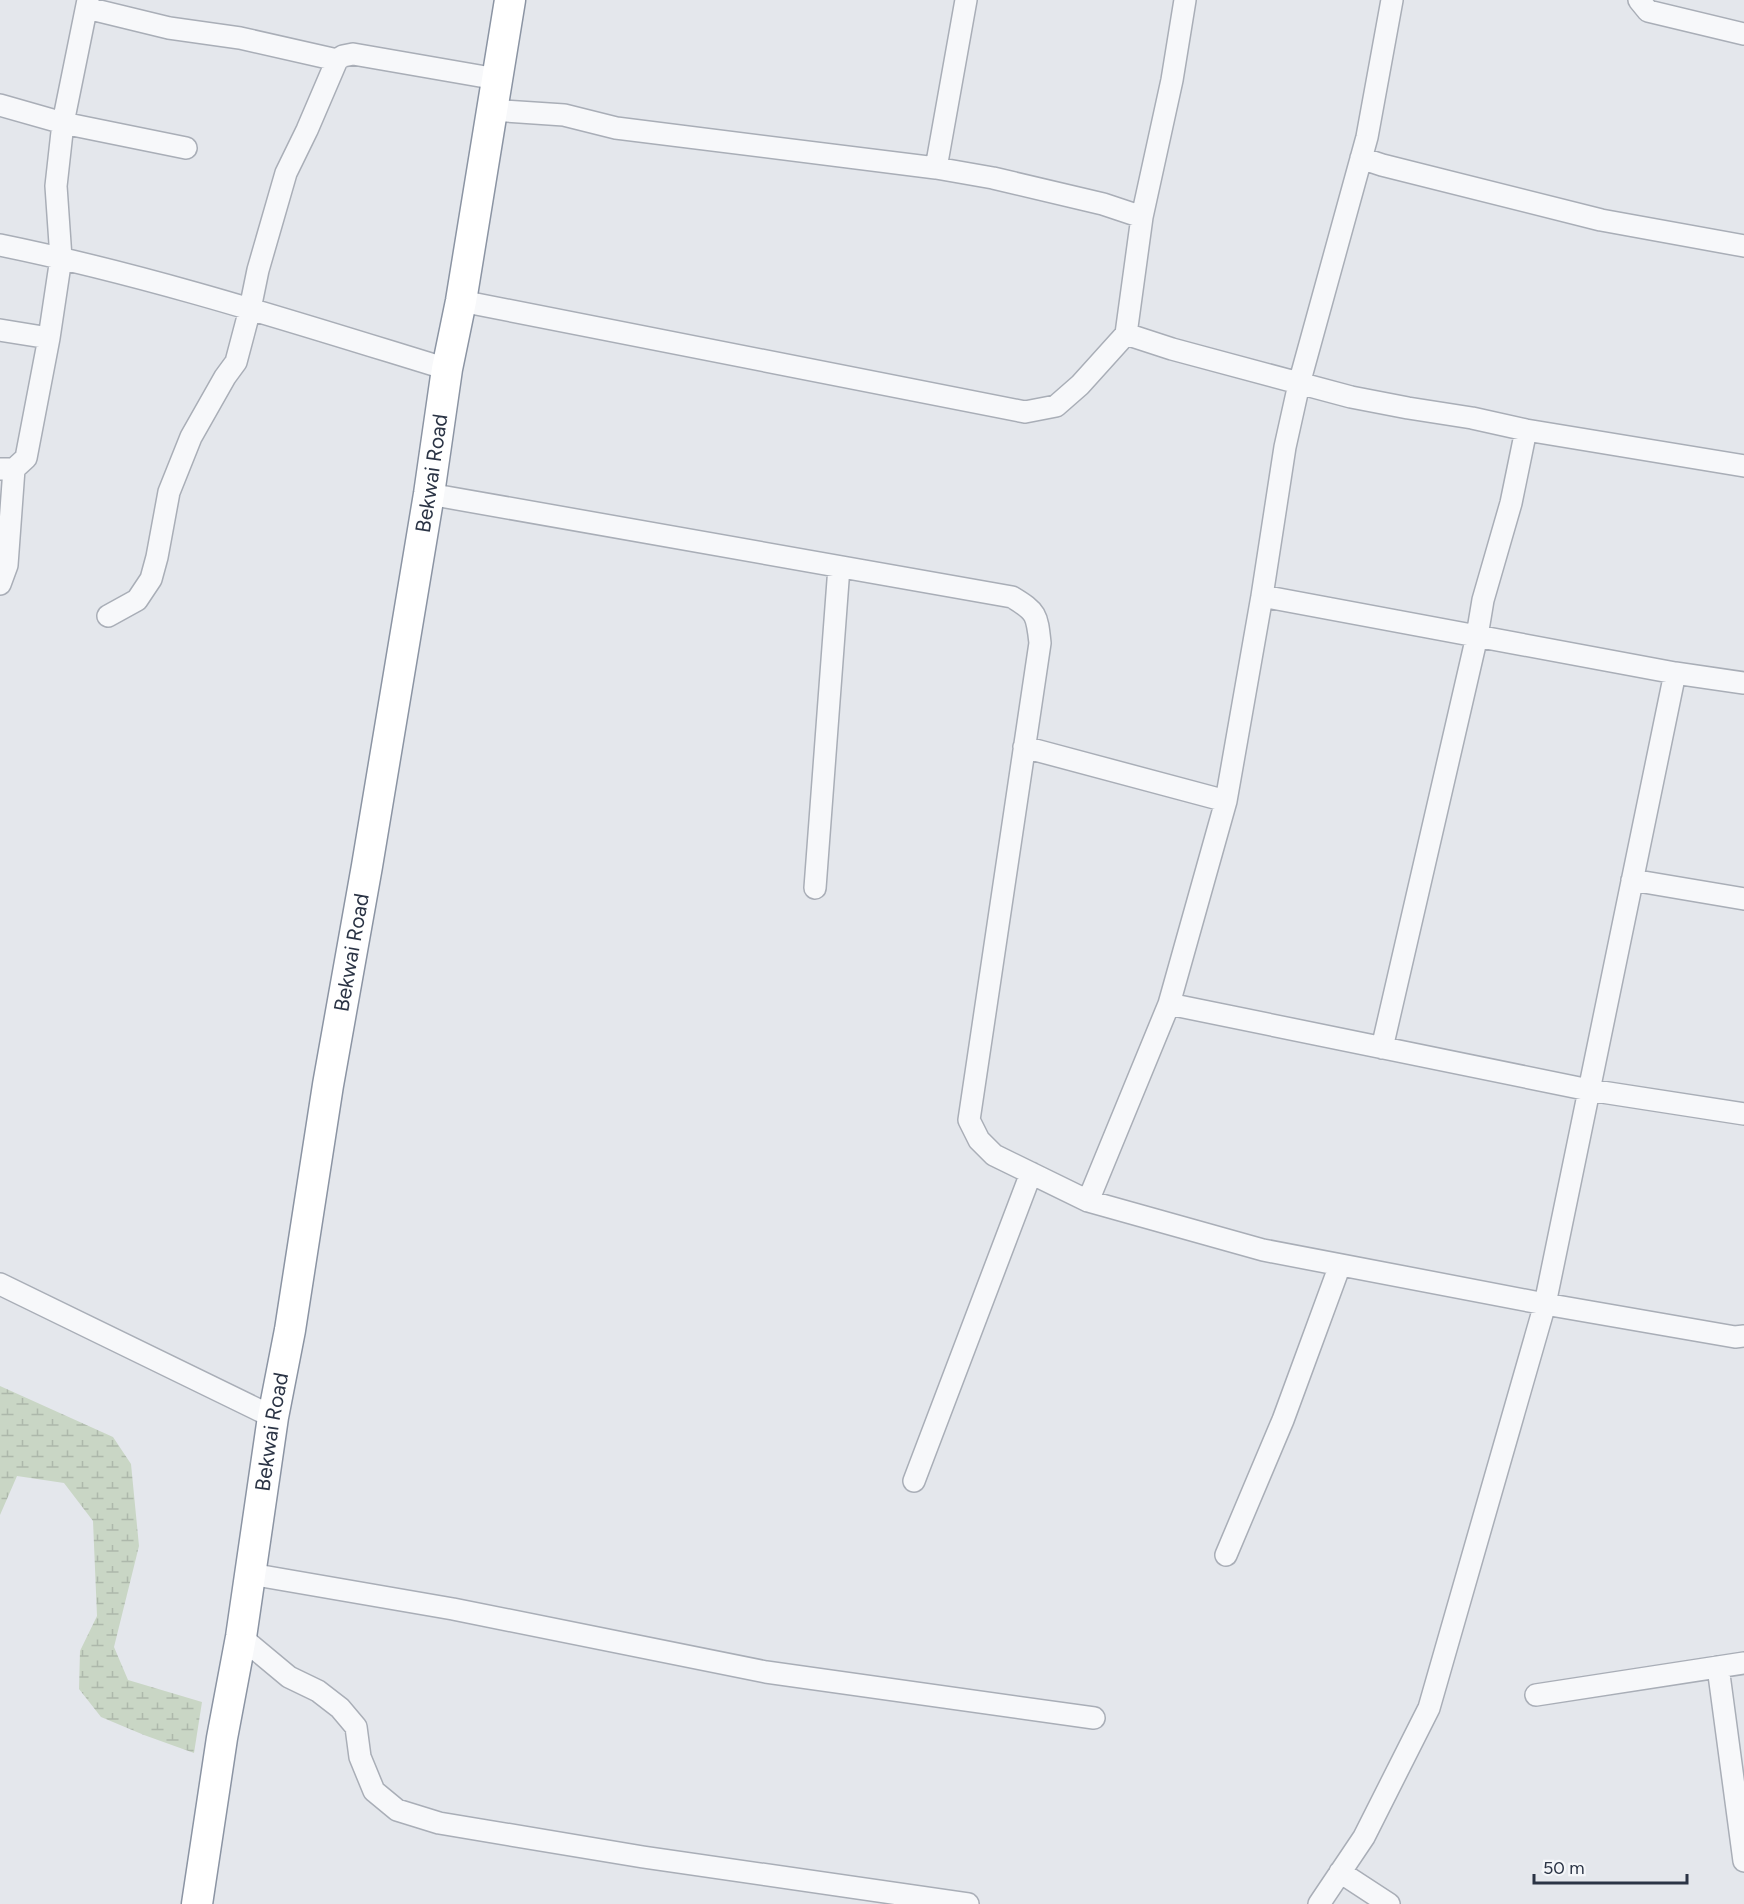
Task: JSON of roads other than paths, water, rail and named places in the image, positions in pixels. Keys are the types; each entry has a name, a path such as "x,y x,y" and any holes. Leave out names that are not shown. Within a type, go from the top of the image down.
{"highway":[{"name":"Bekwai Road","path":"197,1904 222,1738 241,1637 273,1417 290,1330 328,1085 429,494 447,369 461,301 510,0"}],"street":[{"path":"936,168 966,0"},
{"path":"461,301 1025,412 1056,406 1080,385 1126,334 1143,217 1172,80 1185,0"},
{"path":"1088,1201 1169,1005 1226,801 1262,596 1285,447 1299,384 1367,137 1392,0"},
{"path":"1639,0 1648,11 1744,34"},
{"path":"0,584 7,565 7,469 26,458 49,338 61,258 56,186 63,123 88,4 169,28 240,38 337,60"},
{"path":"108,616 137,600 151,579 169,492 191,437 236,362 258,270 286,173 337,60 353,54 497,79"},
{"path":"0,105 63,123 186,148"},
{"path":"491,110 564,115 616,128 936,168 993,178 1103,204 1143,217"},
{"path":"1361,158 1601,220 1744,246"},
{"path":"0,245 61,258 250,309 447,369"},
{"path":"0,330 49,338"},
{"path":"1126,334 1172,349 1351,397 1526,430 1744,466"},
{"path":"1382,1048 1477,636 1483,600 1511,503 1526,430"},
{"path":"429,494 1012,597 1031,608 1038,624 1040,644 969,1120 979,1140 994,1155 1088,1201 1263,1250 1545,1304 1735,1337 1744,1336"},
{"path":"815,888 839,567"},
{"path":"1262,596 1675,673 1744,683"},
{"path":"1319,1904 1374,1819 1429,1708 1545,1304 1675,673"},
{"path":"1024,747 1226,801"},
{"path":"1632,880 1744,899"},
{"path":"1169,1005 1589,1090 1744,1113"},
{"path":"914,1481 1031,1173"},
{"path":"1226,1555 1283,1420 1340,1265"},
{"path":"0,1284 273,1417"},
{"path":"250,1574 453,1609 766,1672 1094,1718"},
{"path":"241,1637 290,1677 318,1691 340,1708 356,1727 360,1757 374,1791 397,1810 439,1822 643,1857 968,1904"},
{"path":"1536,1695 1744,1663"},
{"path":"1718,1667 1744,1861"},
{"path":"1340,1872 1389,1904"}]}
